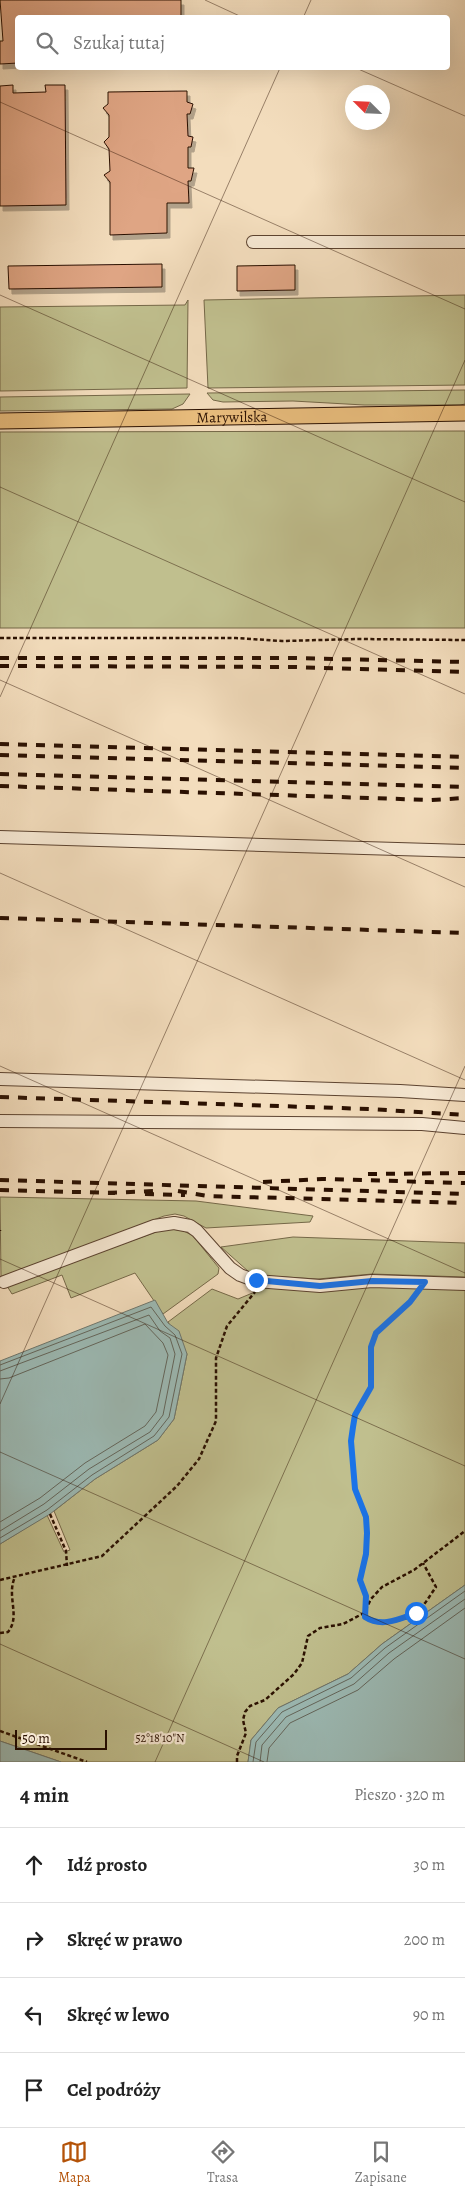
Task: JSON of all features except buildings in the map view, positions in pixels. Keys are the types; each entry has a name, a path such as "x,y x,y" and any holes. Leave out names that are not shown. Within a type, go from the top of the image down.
{"main road":[{"name":"Marywilska","path":"0,420 465,413"}],"lane":[{"path":"253,242 465,242"},
{"path":"0,837 465,851"},
{"path":"0,1079 400,1091 465,1095"},
{"path":"0,1121 422,1124 465,1128"},
{"path":"4,1282 144,1230 174,1223 183,1224 197,1231 230,1268 249,1278 264,1282 320,1286 372,1281 465,1284"}],"path":[{"path":"0,638 236,638 282,641 360,639 465,640"},
{"path":"0,1580 67,1566 102,1556 176,1486 199,1459 216,1421 216,1358 227,1326 264,1282"},
{"path":"423,1563 436,1587 416,1613 389,1622 370,1620 365,1617 366,1596 360,1580 366,1554 367,1533 366,1517 355,1489 351,1441 355,1415 371,1387 371,1347 376,1333 410,1302 425,1282"},
{"path":"50,1514 66,1551 67,1566"},
{"path":"237,1762 236,1756 246,1733 243,1720 245,1712 250,1706 265,1700 294,1674 302,1663 308,1636 320,1628 343,1624 364,1613 370,1599 382,1587 414,1570 465,1531"},
{"path":"0,1634 8,1632 12,1627 14,1619 11,1591 16,1577"},
{"path":"0,1731 87,1762"}],"shaded area":[{"path":"465,295 465,385 208,388 204,300"},
{"path":"188,300 187,388 0,391 0,307 185,305"},
{"path":"465,390 465,404 460,405 364,405 293,401 223,402 213,400 207,393"},
{"path":"190,394 183,404 172,409 0,411 0,397"},
{"path":"465,431 465,628 0,628 0,432"},
{"path":"0,1197 196,1201 313,1216 310,1222 206,1228 184,1216 175,1214 164,1216 1,1277"},
{"path":"167,1228 184,1231 193,1236 219,1268 218,1274 163,1314 135,1273 71,1298 62,1275 12,1294 7,1286"},
{"path":"293,1237 465,1243 465,1277 372,1274 318,1279 268,1276 249,1272 221,1247"},
{"path":"371,1286 465,1289 465,1585 382,1644 348,1674 278,1708 251,1740 248,1762 61,1762 0,1741 0,1544 47,1515 64,1552 70,1550 54,1511 95,1479 158,1440 174,1419 187,1354 168,1322 212,1289 238,1299 267,1287"}],"water":[{"path":"155,1300 168,1323 179,1331 187,1354 174,1419 158,1440 95,1479 50,1514 0,1544 0,1361"},
{"path":"465,1585 465,1762 248,1762 251,1740 278,1708 348,1674 382,1644"},
{"path":"0,1741 61,1762 0,1762"}],"railway":[{"path":"0,658 293,658 465,662"},
{"path":"0,666 293,667 465,672"},
{"path":"0,744 465,757"},
{"path":"0,755 465,768"},
{"path":"0,774 465,787"},
{"path":"0,786 431,800 465,798"},
{"path":"0,918 465,933"},
{"path":"0,1097 369,1109 465,1115"},
{"path":"368,1174 465,1173"},
{"path":"263,1182 322,1179 465,1183"},
{"path":"0,1180 465,1194"},
{"path":"0,1190 115,1193"},
{"path":"108,1193 153,1191"},
{"path":"178,1191 208,1196 465,1203"},
{"path":"145,1194 185,1195"}],"route":[{"path":"256,1280 320,1286 372,1281 425,1282 410,1302 376,1333 371,1347 371,1387 355,1415 351,1441 355,1489 366,1517 366,1554 360,1574 360,1580 366,1596 365,1617 377,1622 389,1622 416,1613"}]}
